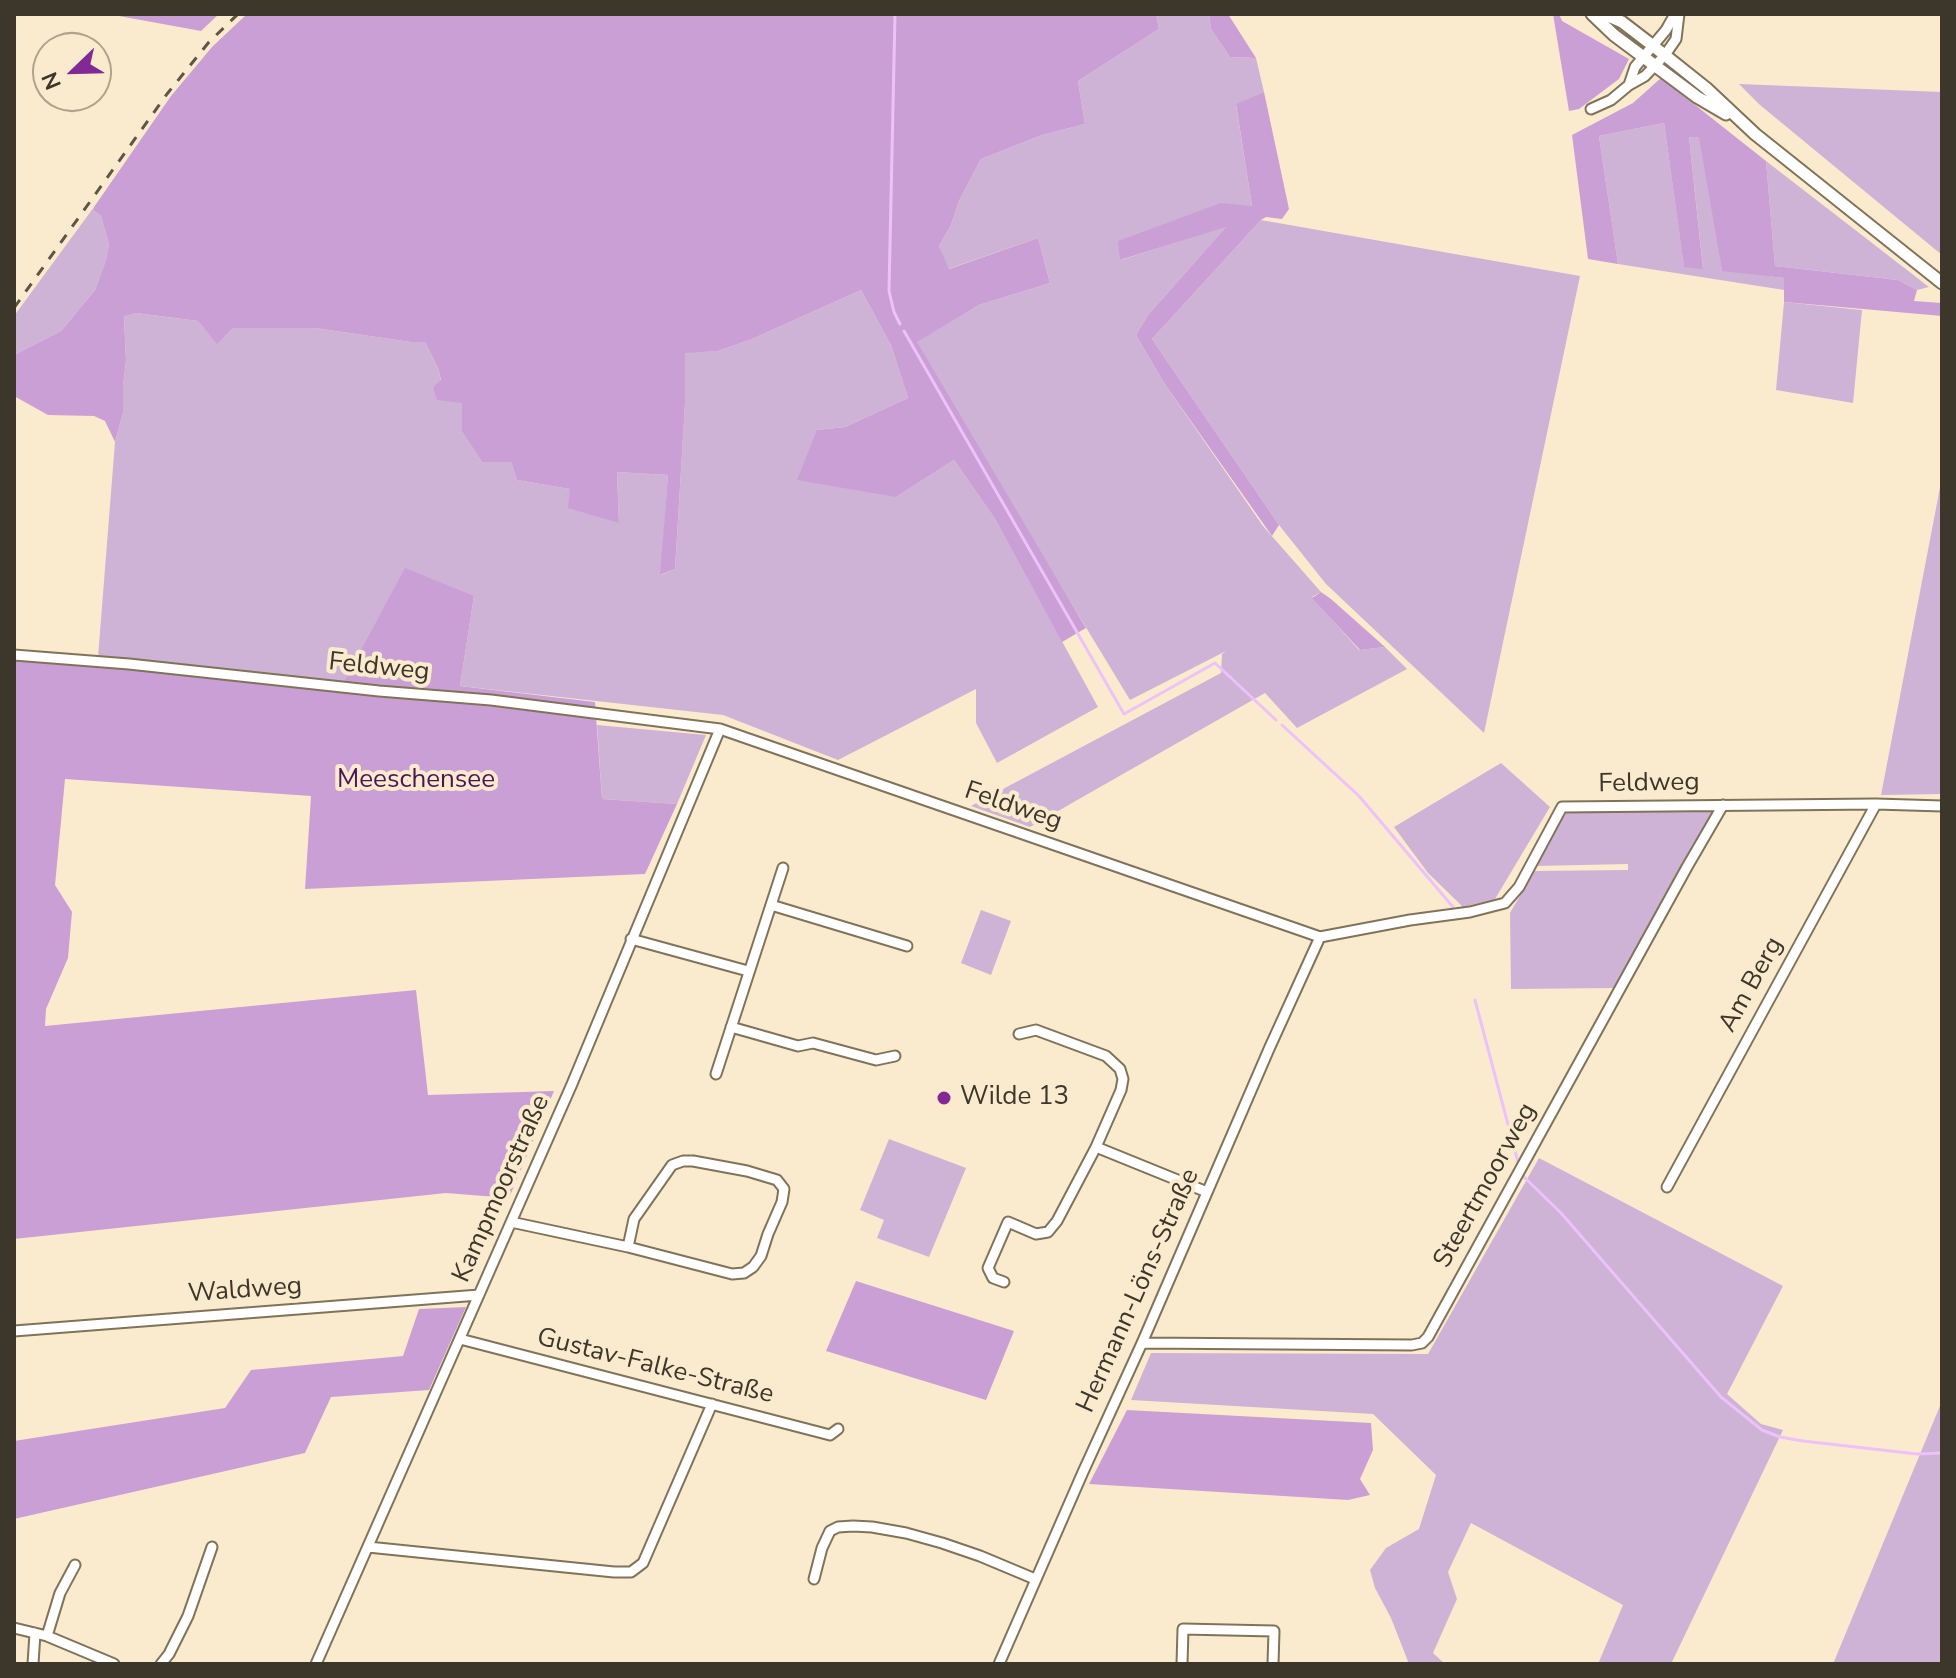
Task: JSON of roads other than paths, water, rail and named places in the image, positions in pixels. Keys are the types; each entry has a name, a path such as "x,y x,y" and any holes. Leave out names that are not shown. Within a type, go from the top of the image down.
{"main road":[{"path":"1592,14 1614,35 1697,97 1741,122"},
{"path":"1604,14 1622,22 1665,55 1741,122 1942,283"}],"street":[{"path":"1629,85 1635,67 1677,14"},
{"path":"1591,109 1611,100 1645,76 1665,55 1676,39 1677,14"},
{"name":"Feldweg","path":"14,655 491,700 720,729 1320,937 1470,912 1505,903 1519,887 1562,807 1942,806"},
{"name":"Kampmoorstraße","path":"316,1664 572,1084 720,729"},
{"name":"Am Berg","path":"1667,1187 1876,804"},
{"name":"Steertmoorweg","path":"1142,1343 1422,1343 1723,805"},
{"path":"716,1074 783,868"},
{"path":"771,905 907,946"},
{"name":"Hermann-Löns-Straße","path":"999,1664 1320,937"},
{"path":"631,939 748,971"},
{"path":"731,1027 798,1046 813,1043 876,1060 895,1056"},
{"path":"1004,1282 993,1278 988,1268 1008,1222 1036,1234 1048,1232 1065,1209 1096,1147 1123,1079 1120,1069 1106,1056 1036,1030 1019,1034"},
{"path":"1096,1147 1207,1192"},
{"path":"511,1222 628,1247 732,1274 744,1273 761,1256 784,1189 777,1180 747,1171 693,1161 672,1165 634,1219 628,1247"},
{"name":"Waldweg","path":"14,1331 479,1295"},
{"name":"Gustav-Falke-Straße","path":"460,1339 830,1435 838,1429"},
{"path":"368,1547 631,1572 643,1563 712,1404"},
{"path":"814,1579 830,1531 853,1526 883,1529 942,1543 1035,1579"},
{"path":"161,1664 188,1616 212,1547"},
{"path":"47,1636 60,1593 75,1565"},
{"path":"14,1628 47,1636 114,1664"},
{"path":"1182,1664 1183,1629 1274,1631 1273,1664"},
{"path":"33,1664 35,1633"}],"waterway":[{"path":"895,14 889,291 900,324"},
{"path":"904,331 1124,714 1215,663 1276,720"},
{"path":"1282,725 1359,796 1453,907"},
{"path":"1475,1000 1519,1166"},
{"path":"1523,1176 1561,1213 1721,1397 1762,1430 1803,1441 1917,1454 1942,1453"}],"railway":[{"path":"14,308 167,94 209,42 238,14"}],"place":[{"name":"Wilde 13","path":"944,1098"}],"park label":[{"name":"Meeschensee","path":"416,781"}]}
